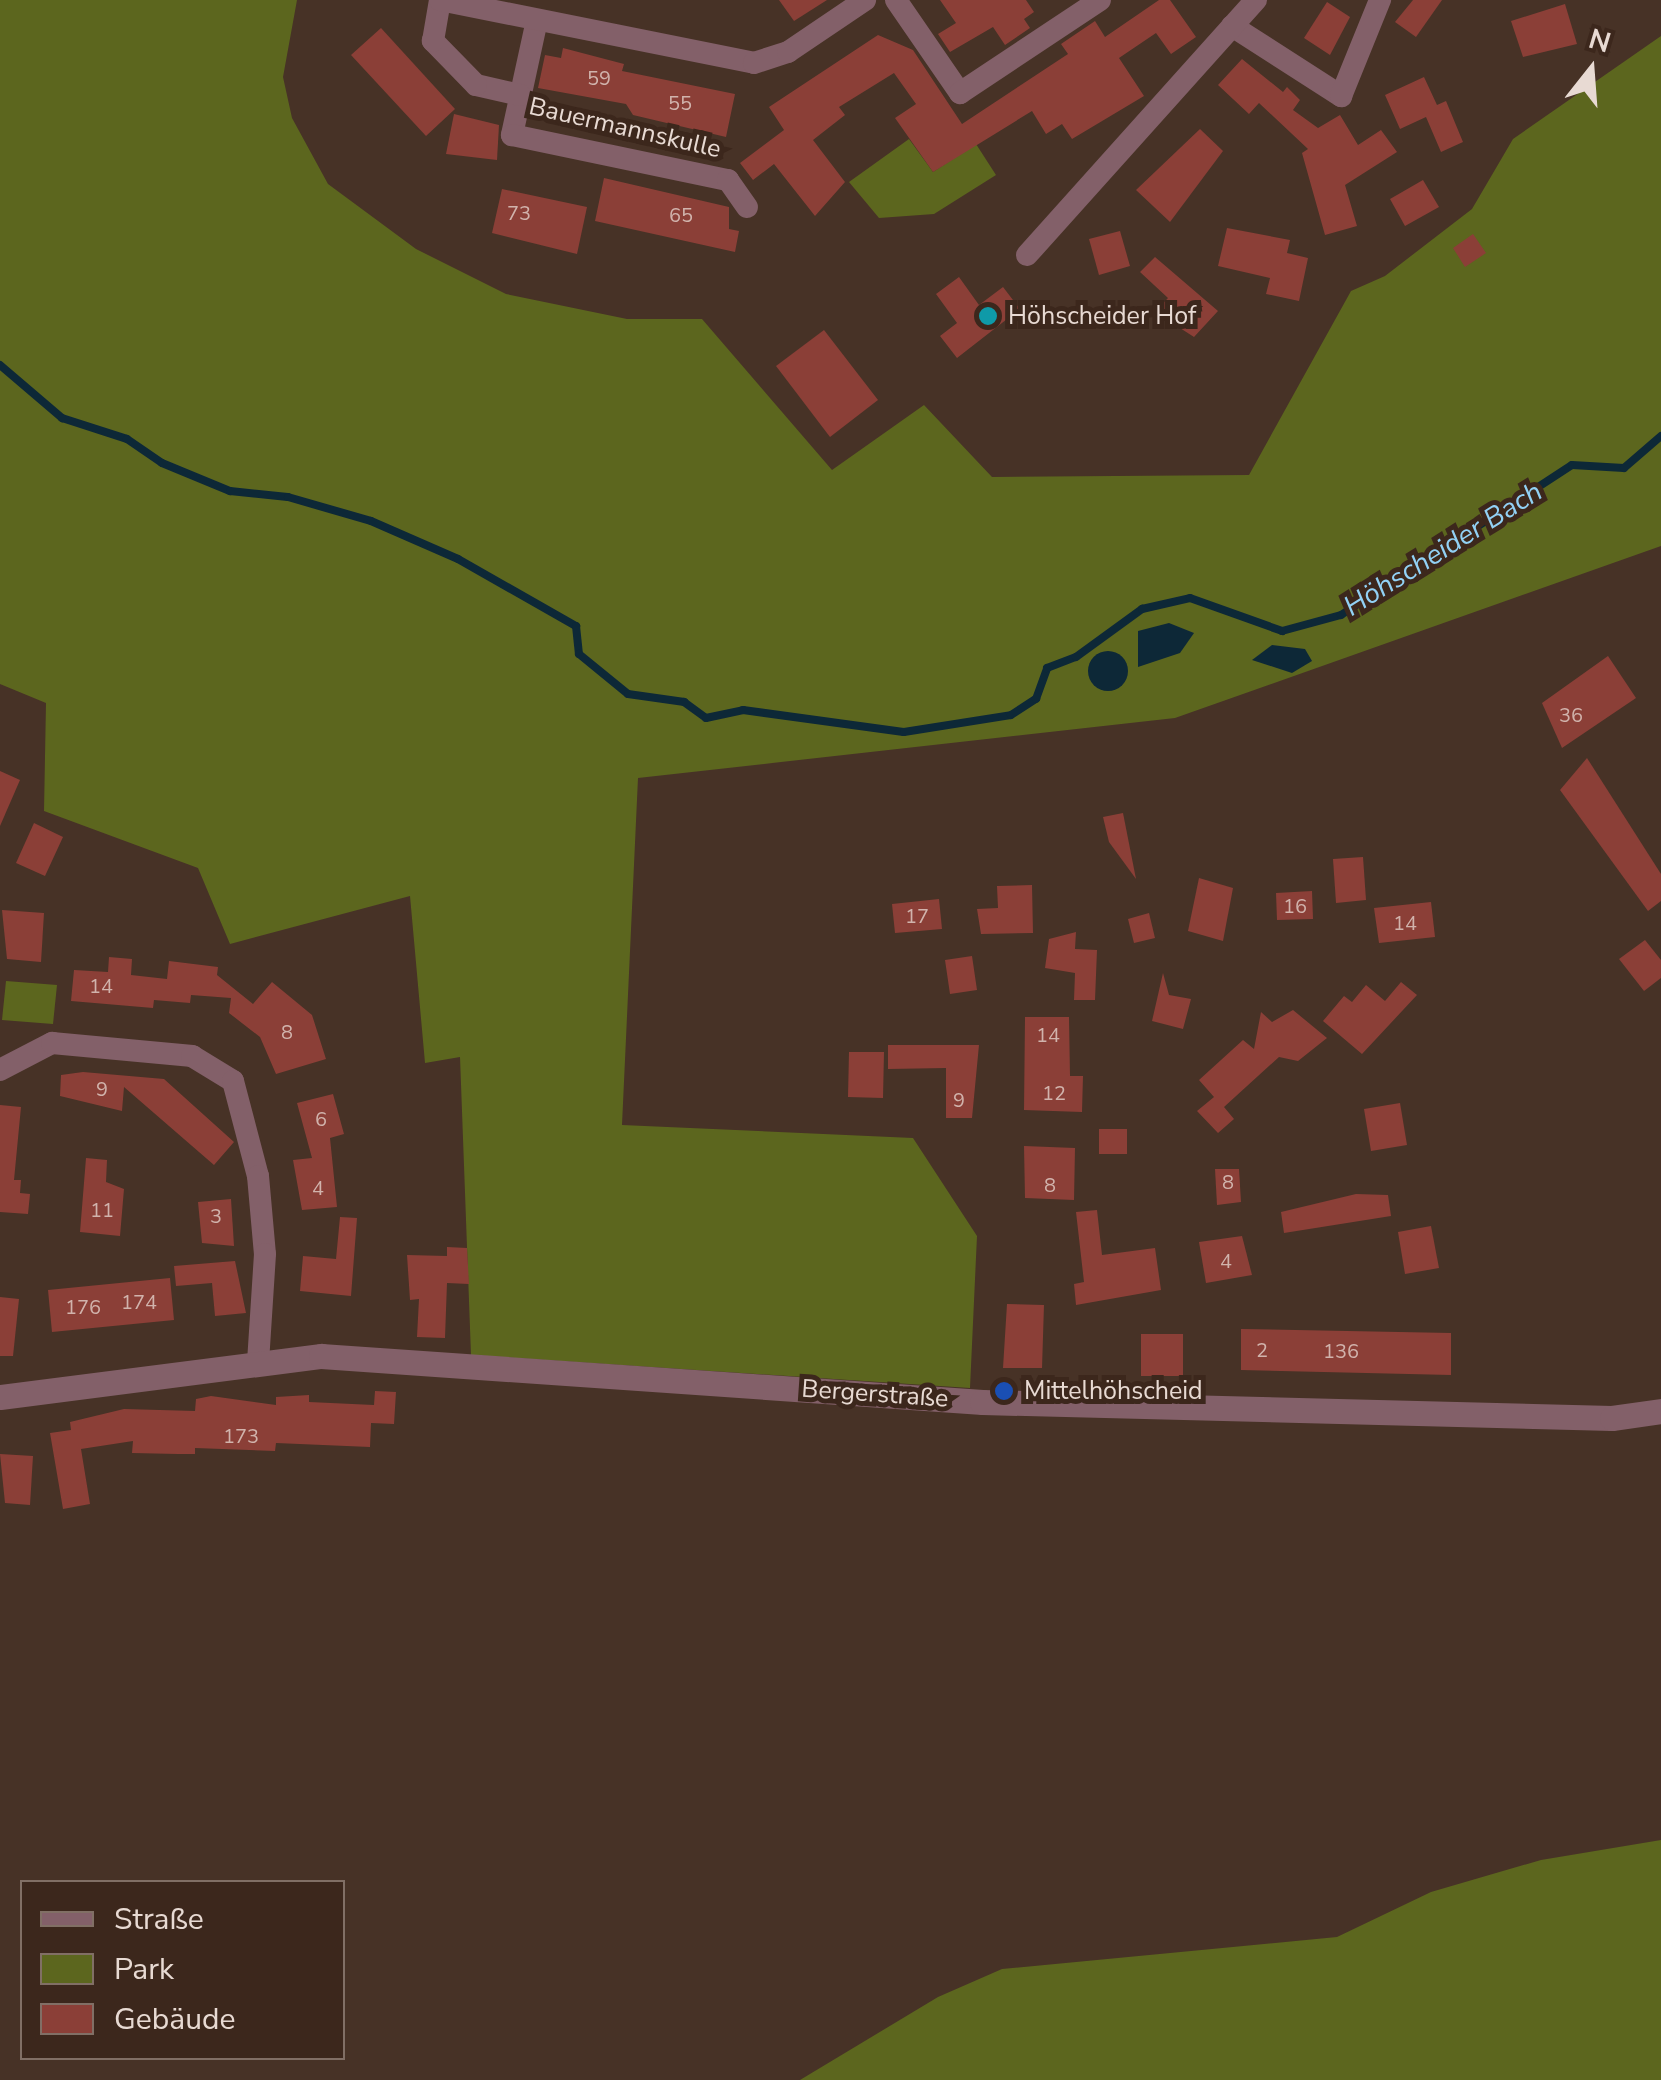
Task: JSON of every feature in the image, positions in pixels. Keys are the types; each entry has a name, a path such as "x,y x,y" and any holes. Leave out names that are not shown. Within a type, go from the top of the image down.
{"street":[{"name":"Bauermannskulle","path":"520,95 476,86 432,41 440,0 754,63 788,52 864,0"},
{"path":"896,0 960,92 1100,0"},
{"path":"1027,255 1256,0"},
{"path":"1232,26 1349,98 1380,0"},
{"name":"Bauermannskulle","path":"537,20 512,135 728,180 747,206"},
{"path":"0,1070 52,1043 192,1056 233,1081 258,1176 265,1254 258,1361"},
{"name":"Bergerstraße","path":"0,1396 258,1361 345,1356 982,1402 1612,1418 1661,1411"}],"green space":[{"path":"0,0 297,0 283,77 292,118 328,184 416,249 506,294 627,319 702,319 832,470 924,405 992,477 1249,475 1351,291 1385,276 1472,209 1513,139 1661,36 1661,546 1175,718 638,778 622,1125 913,1138 977,1236 970,1388 471,1355 460,1057 425,1063 410,896 230,944 198,868 44,811 46,703 0,684"},
{"path":"909,139 933,172 976,144 996,175 934,214 879,218 849,182"},
{"path":"6,981 57,985 53,1024 2,1020"},
{"path":"1661,1840 1661,2080 800,2080 938,1997 1002,1969 1337,1937 1431,1892 1541,1860"}],"water":[{"path":"1169,623 1194,633 1180,653 1138,667 1138,631"},
{"path":"1272,645 1305,649 1312,661 1292,673 1252,660"},
{"path":"1108,651 1122,657 1128,671 1122,685 1108,691 1094,685 1088,671 1094,657"}],"building":[{"path":"779,0 827,0 794,21"},
{"path":"940,0 1026,0 1034,12 1024,19 1030,28 1005,45 993,27 950,52 938,34 956,23"},
{"path":"1159,0 1170,0 1196,37 1171,54 1156,33 1119,58 1144,96 1072,139 1062,124 1046,134 1032,111 933,172 895,118 916,104 894,73 839,107 845,115 813,140 845,182 815,216 774,164 753,180 740,163 784,130 769,107 878,35 913,50 962,124 1068,54 1061,44 1095,21 1105,37"},
{"path":"1413,0 1442,0 1416,37 1395,22"},
{"path":"1327,2 1350,17 1330,55 1304,38"},
{"path":"1565,4 1577,44 1523,57 1511,21"},
{"path":"381,28 455,109 426,136 351,55"},
{"path":"563,48 624,64 622,71 735,94 726,137 633,115 626,104 538,88 545,55 561,58"},
{"path":"1242,59 1283,92 1287,87 1300,100 1293,110 1318,128 1340,115 1358,145 1381,130 1397,152 1345,185 1357,226 1325,235 1302,153 1308,149 1259,103 1249,114 1218,85"},
{"path":"1424,77 1437,105 1446,101 1463,142 1441,152 1426,117 1400,129 1385,95"},
{"path":"454,114 499,125 497,160 446,154"},
{"path":"1200,129 1223,151 1170,222 1136,190"},
{"path":"604,178 729,207 729,229 739,231 735,252 595,221"},
{"path":"1423,180 1439,207 1405,226 1390,199"},
{"path":"502,189 587,207 577,254 492,233"},
{"path":"1227,228 1290,240 1287,253 1308,258 1299,301 1266,294 1270,278 1218,266"},
{"path":"1120,231 1130,266 1099,275 1089,239"},
{"path":"1473,234 1486,253 1465,267 1453,248"},
{"path":"1155,257 1218,311 1194,337 1155,312 1168,298 1140,272"},
{"name":"Höhscheider Hof","path":"959,277 979,305 1003,287 1020,309 957,358 940,336 957,323 936,294"},
{"path":"824,330 878,400 830,437 776,366"},
{"path":"1608,656 1636,698 1562,748 1542,703"},
{"path":"1587,758 1661,874 1661,901 1648,911 1560,790"},
{"path":"0,771 20,780 0,826"},
{"path":"1123,813 1136,879 1109,842 1103,817"},
{"path":"34,823 63,837 45,876 16,863"},
{"path":"1363,857 1366,900 1336,903 1333,859"},
{"path":"1199,878 1233,888 1223,941 1188,931"},
{"path":"1032,885 1033,933 981,934 977,909 998,908 997,886"},
{"path":"1312,891 1313,919 1277,920 1276,893"},
{"path":"939,899 942,929 895,933 892,904"},
{"path":"1431,902 1435,937 1379,943 1374,908"},
{"path":"2,910 44,913 41,962 7,959"},
{"path":"1149,913 1155,938 1134,943 1128,919"},
{"path":"1076,932 1075,949 1097,950 1095,1000 1074,1000 1075,973 1045,968 1049,939"},
{"path":"1645,940 1661,960 1661,978 1644,991 1619,959"},
{"path":"972,956 977,990 950,994 945,960"},
{"path":"109,957 132,959 131,975 167,979 169,961 218,967 217,975 253,1004 272,982 312,1015 326,1059 276,1074 260,1037 229,1013 231,998 191,995 190,1003 154,1000 153,1008 71,1001 74,970 108,972"},
{"path":"1163,973 1169,995 1191,999 1183,1029 1152,1021"},
{"path":"1401,982 1417,995 1362,1054 1323,1021 1344,996 1352,1002 1366,985 1385,1001"},
{"path":"1293,1010 1327,1038 1298,1061 1279,1057 1224,1107 1234,1119 1218,1133 1197,1111 1214,1097 1199,1080 1243,1040 1254,1049 1261,1012 1272,1022"},
{"path":"1025,1017 1069,1017 1070,1076 1083,1076 1082,1112 1024,1110"},
{"path":"888,1045 979,1045 972,1118 946,1118 946,1068 888,1069"},
{"path":"849,1052 884,1052 883,1098 848,1097"},
{"path":"83,1072 164,1079 234,1142 214,1165 124,1087 122,1111 60,1096 61,1075"},
{"path":"333,1094 344,1134 330,1138 337,1207 302,1210 293,1160 312,1158 297,1103"},
{"path":"1400,1103 1407,1145 1371,1151 1364,1109"},
{"path":"0,1105 21,1107 14,1180 21,1180 20,1193 30,1194 28,1214 0,1212"},
{"path":"1099,1129 1127,1129 1127,1154 1099,1154"},
{"path":"1024,1146 1075,1148 1074,1200 1025,1198"},
{"path":"86,1158 107,1160 106,1182 124,1189 120,1236 80,1232"},
{"path":"1215,1169 1239,1169 1241,1202 1217,1205"},
{"path":"1356,1194 1388,1195 1391,1216 1284,1233 1281,1212"},
{"path":"231,1199 234,1246 202,1243 198,1202"},
{"path":"1097,1210 1102,1255 1155,1248 1161,1290 1076,1305 1074,1284 1084,1282 1076,1212"},
{"path":"340,1217 357,1218 351,1296 300,1291 303,1256 336,1259"},
{"path":"1431,1226 1439,1268 1405,1274 1398,1232"},
{"path":"1242,1236 1252,1275 1206,1283 1199,1242"},
{"path":"447,1247 467,1248 469,1284 447,1283 445,1338 417,1337 419,1299 410,1300 407,1255 447,1256"},
{"path":"235,1261 246,1313 215,1316 212,1283 176,1286 174,1266"},
{"path":"170,1278 174,1320 52,1332 48,1290"},
{"path":"0,1297 19,1299 13,1356 0,1356"},
{"path":"1007,1304 1044,1305 1042,1368 1003,1368"},
{"path":"1241,1329 1451,1333 1451,1375 1241,1370"},
{"path":"1141,1334 1183,1334 1183,1376 1141,1376"},
{"path":"375,1391 396,1392 394,1424 371,1423 370,1447 276,1443 275,1451 195,1448 195,1454 132,1453 133,1441 81,1449 90,1504 63,1509 50,1433 71,1430 70,1422 124,1409 195,1411 196,1399 211,1396 276,1405 276,1397 309,1395 309,1402 374,1405"},
{"path":"0,1454 33,1456 30,1505 5,1503"}],"waterway":[{"name":"Höhscheider Bach","path":"0,365 62,418 127,439 162,463 230,491 288,497 371,521 458,559 576,626 579,654 628,694 684,702 706,718 743,710 904,732 1011,715 1036,699 1047,668 1076,657 1142,609 1190,598 1282,631 1341,615 1572,465 1624,468 1661,436"}],"place":[{"name":"Höhscheider Hof","path":"988,316"},
{"name":"Mittelhöhscheid","path":"1004,1391"}]}
